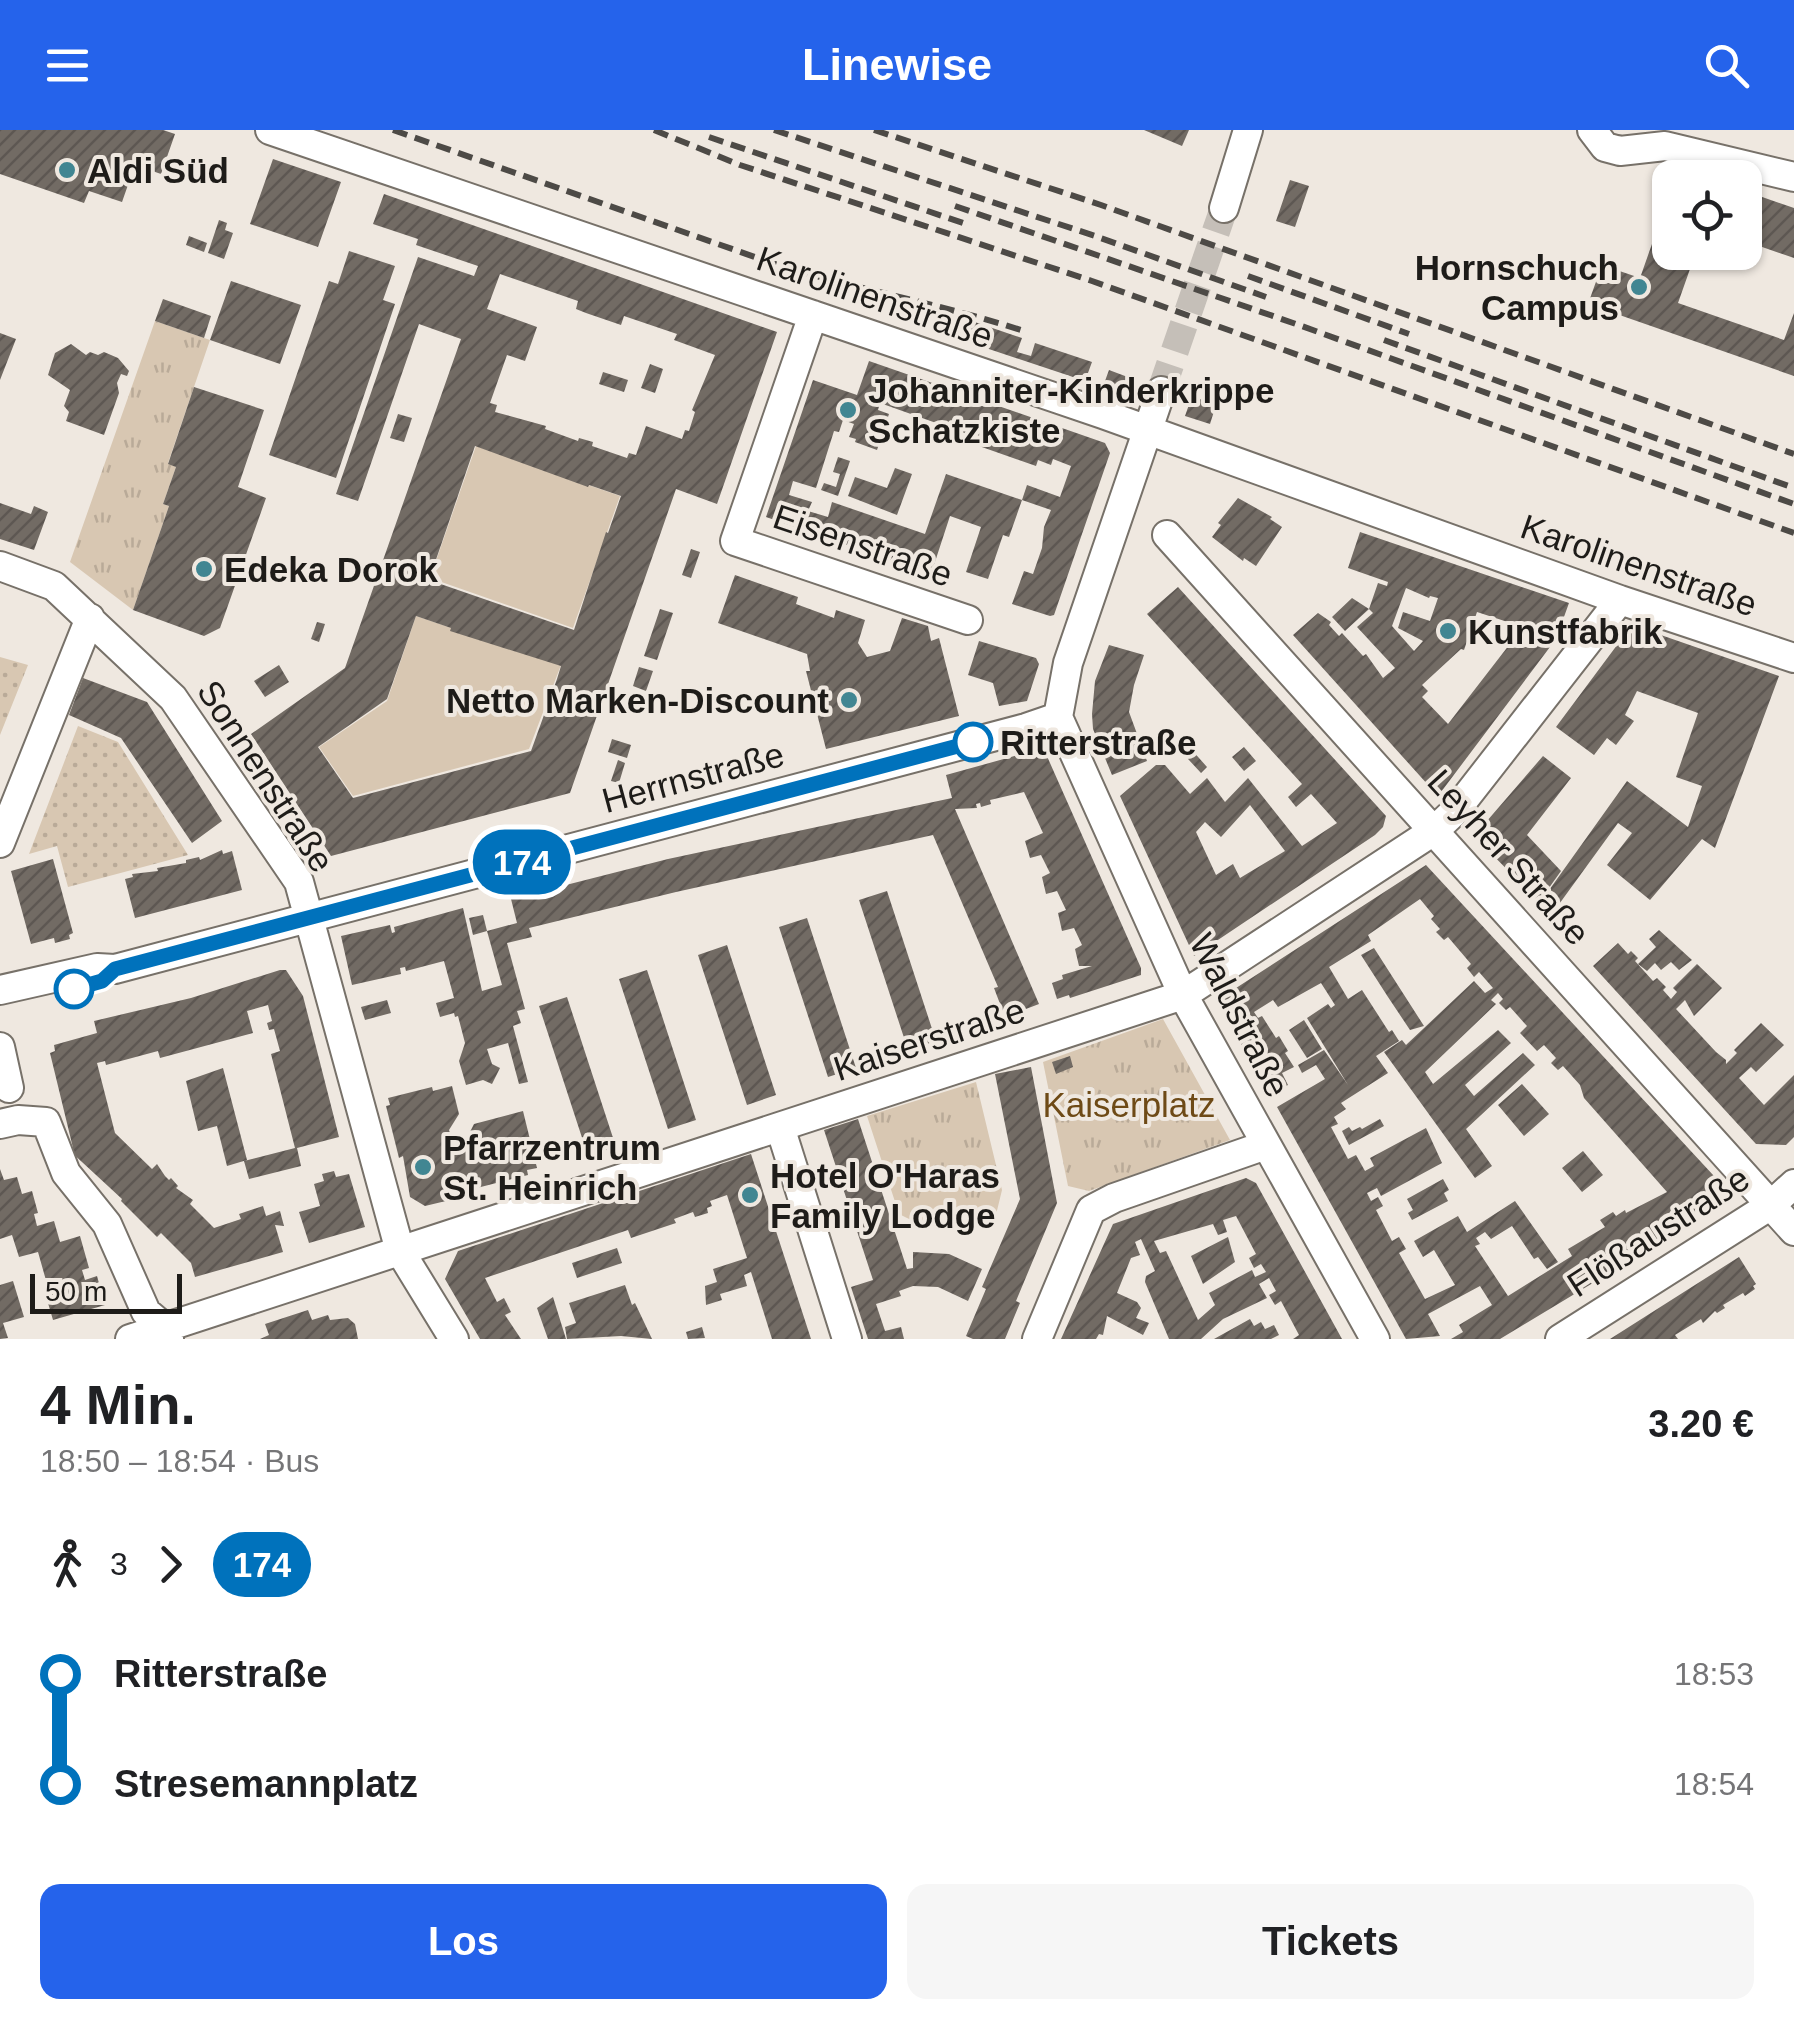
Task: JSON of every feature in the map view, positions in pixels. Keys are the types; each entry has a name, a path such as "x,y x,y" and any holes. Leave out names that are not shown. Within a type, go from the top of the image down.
{"street":[{"name":"Karolinenstraße","path":"270,130 1794,658"},
{"path":"1224,208 1248,130"},
{"path":"1592,130 1605,147 1620,151 1665,146 1794,177"},
{"name":"Eisenstraße","path":"813,315 735,541 968,620"},
{"path":"1058,717 1068,663 1161,391"},
{"name":"Leyher Straße","path":"1167,535 1794,1231"},
{"name":"Sonnenstraße","path":"0,566 54,586 173,698 299,882 400,1251 454,1339"},
{"name":"Kaiserstraße","path":"130,1339 167,1334 400,1251 1183,995 1435,830 1456,810 1620,600"},
{"path":"0,843 90,618"},
{"name":"Herrnstraße","path":"0,990 97,968 115,969 1058,717"},
{"name":"Waldstraße","path":"1058,717 1183,995 1375,1339"},
{"name":"Herrnstraße","path":"0,1008 102,981 115,969"},
{"path":"0,1047 9,1088"},
{"path":"0,1124 18,1120 46,1122 66,1173 107,1224 146,1312 167,1334"},
{"path":"780,1127 847,1339"},
{"path":"1037,1339 1091,1210 1114,1198 1266,1145"},
{"name":"Flößaustraße","path":"1560,1339 1771,1205 1794,1184"}],"green space":[{"path":"155,321 210,340 168,463 176,467 163,504 169,506 133,610 70,562"},
{"path":"476,446 620,496 573,628 430,578"},
{"path":"416,616 561,665 529,749 353,796 319,747 387,701"},
{"path":"0,657 28,665 0,735"},
{"path":"78,726 118,742 188,855 68,887 57,846 29,854"},
{"name":"Kaiserplatz","path":"1163,1019 1230,1140 1089,1191 1068,1186 1043,1062"},
{"path":"976,1082 1002,1190 994,1223 945,1229 899,1214 867,1116"}],"building":[{"name":"Aldi Süd","path":"0,130 163,130 175,134 161,174 135,165 122,202 89,191 84,203 0,174"},
{"path":"1144,130 1189,130 1182,146"},
{"path":"273,159 341,182 318,247 250,224"},
{"path":"1290,180 1309,186 1295,227 1276,221"},
{"path":"384,194 777,332 717,504 676,489 570,793 331,856 251,734 345,668 461,339 419,324 358,501 336,494 418,257 474,276 478,266 416,245 418,239 373,224","holes":["500,274 578,301 576,309 621,325 624,316 677,334 674,340 715,355 692,410 695,412 689,431 685,430 682,439 646,426 636,455 629,453 627,458 592,446 593,442 579,438 578,441 545,429 546,426 495,412 497,405 490,403 507,355 525,361 537,327 487,309","475,446 621,496 574,630 429,580","416,616 451,628 450,631 561,666 531,751 353,798 318,747 387,699"]},
{"path":"1762,197 1794,208 1794,258 1762,247"},
{"path":"219,220 227,223 225,230 233,233 224,259 208,253"},
{"path":"189,236 207,243 204,252 186,245"},
{"name":"Hornschuch Campus","path":"1652,244 1652,270 1690,270 1678,303 1784,340 1794,313 1794,376 1588,304 1602,265 1640,278"},
{"path":"349,251 395,266 383,300 395,304 336,478 269,455 329,281 338,284"},
{"path":"231,281 301,305 280,364 210,340"},
{"path":"163,299 211,316 204,338 155,321"},
{"path":"963,318 1022,338 1017,352 1031,356 1035,343 1092,362 1085,381 956,338"},
{"path":"0,333 16,339 0,380"},
{"path":"71,344 86,355 104,352 118,358 129,371 127,376 121,374 117,383 119,393 104,435 66,421 69,412 64,406 70,390 48,375 55,353"},
{"path":"869,361 1105,443 1110,453 1054,615 1012,604 1024,571 1033,574 1051,510 1022,500 1009,537 1003,535 988,579 966,572 981,527 950,516 931,574 766,517 813,380 857,395","holes":["880,403 967,434 965,438 980,443 979,446 1036,466 1038,460 1051,465 1053,459 1071,466 1060,497 1027,485 1022,500 946,474 925,534 832,502 828,517 808,511 812,502 789,495 793,481 816,488 834,431 839,432 843,420 854,424 849,437 877,450 889,414 878,410"]},
{"path":"650,364 663,369 655,393 641,388"},
{"path":"1109,370 1133,379 1125,401 1101,392"},
{"path":"603,372 628,380 624,392 599,384"},
{"path":"194,387 264,410 238,487 266,498 220,628 204,636 133,610 169,506 163,504 176,467 168,464"},
{"path":"1192,396 1216,405 1210,424 1185,416"},
{"path":"398,414 412,418 404,442 390,438"},
{"path":"838,457 850,461 838,496 821,490 824,483 836,487 840,474 833,472"},
{"path":"895,468 912,474 897,515 848,496 855,477 887,488"},
{"path":"1238,498 1282,527 1256,566 1212,537"},
{"path":"0,503 31,514 34,506 48,512 34,550 0,539"},
{"path":"1360,532 1569,603 1556,639 1438,796 1293,635 1318,613 1331,622 1329,625 1339,636 1342,633 1363,656 1366,654 1383,678 1395,668 1357,627 1373,613 1369,609 1378,583 1387,586 1388,582 1348,568","holes":["1406,588 1438,598 1430,621 1403,612 1398,628 1423,641 1414,651 1392,626","1477,612 1523,627 1448,724 1422,697 1428,691 1422,685 1464,650"]},
{"path":"691,549 700,552 691,578 682,575"},
{"path":"735,575 798,597 796,604 834,618 836,610 865,620 858,643 867,657 890,651 902,618 928,626 931,641 939,638 959,716 826,749 806,671 810,671 807,654 718,623"},
{"path":"1178,587 1386,816 1375,835 1194,956 1120,796 1156,765 1165,765 1190,794 1207,778 1225,802 1248,778 1302,846 1337,823 1311,794 1296,807 1288,797 1302,784 1147,614","holes":["1250,805 1285,851 1240,878 1233,864 1216,875 1196,832 1205,822 1221,837"]},
{"path":"1352,598 1369,609 1345,631 1332,617"},
{"path":"660,609 673,613 657,660 644,656"},
{"path":"317,622 325,624 319,642 311,639"},
{"path":"1632,625 1779,676 1715,848 1702,839 1650,900 1607,865 1632,833 1618,823 1549,918 1537,907 1627,781 1688,827 1702,786 1676,777 1698,713 1637,691 1625,715 1634,721 1616,745 1607,738 1594,755 1556,727"},
{"path":"979,641 1036,658 1039,664 1027,701 999,706 993,683 968,675"},
{"path":"1109,645 1144,655 1129,712 1147,761 1112,775 1093,729 1092,714 1095,681"},
{"path":"279,665 289,682 265,697 254,681"},
{"path":"639,667 653,671 646,691 633,686"},
{"path":"83,678 147,702 222,821 192,843 121,738 69,715"},
{"path":"612,739 631,745 627,758 608,752"},
{"path":"1183,740 1207,767 1201,773 1176,746"},
{"path":"1244,747 1256,761 1244,771 1232,757"},
{"path":"1040,749 1046,754 1141,975 1057,999 1052,983 1063,979 1062,975 1092,966 1079,966 1075,949 1082,945 1074,928 1062,931 1058,913 1066,910 1057,891 1046,894 1042,877 1050,873 1041,855 1030,858 1025,841 1043,833 1024,792 990,800 991,804 981,807 976,804 977,808 955,809 1039,1004 1005,1017 994,988 998,987 933,835 529,928 532,937 507,943 525,1009 517,1011 521,1023 513,1026 528,1082 519,1084 508,1043 487,1049 492,1064 500,1068 492,1084 483,1080 466,1085 459,1061 465,1043 458,1016 454,1013 440,1017 436,1003 454,998 444,961 406,971 405,967 400,968 401,974 352,985 341,936 390,925 392,933 394,927 463,908 482,991 502,985 487,931 517,923 511,899 668,859 952,798 946,775"},
{"path":"1543,756 1571,778 1527,835 1561,871 1539,902 1474,836"},
{"path":"618,760 625,763 619,783 611,781"},
{"path":"222,850 223,854 232,851 242,890 135,918 125,879 186,860 200,860"},
{"path":"53,859 73,933 70,939 55,943 54,938 31,944 11,871"},
{"path":"1426,865 1714,1176 1709,1180 1718,1197 1670,1228 1674,1234 1500,1339 1451,1339 1463,1332 1459,1325 1492,1305 1480,1286 1428,1314 1440,1336 1406,1339 1277,1107 1325,1079 1316,1065 1302,1073 1298,1065 1324,1050 1348,1085 1307,1018 1328,1004 1331,1008 1335,1005 1321,983 1278,1007 1273,1000 1254,1012 1258,1018 1262,1016 1276,1038 1279,1036 1294,1067 1282,1073 1288,1085 1270,1094 1216,1001","holes":["1420,899 1434,916 1431,919 1440,929 1436,932 1444,940 1448,937 1471,964 1467,968 1474,977 1479,972 1493,988 1485,993 1474,981 1406,1045 1402,1040 1384,1052 1475,1178 1492,1166 1466,1129 1535,1065 1523,1053 1474,1096 1465,1085 1511,1043 1498,1030 1433,1084 1425,1072 1496,1004 1491,1000 1498,993 1503,999 1499,1003 1506,1010 1510,1007 1527,1026 1520,1033 1537,1051 1544,1045 1556,1058 1551,1063 1558,1070 1563,1066 1580,1085 1584,1098 1667,1192 1626,1213 1625,1210 1616,1216 1613,1212 1600,1220 1605,1227 1568,1249 1572,1256 1508,1296 1475,1246 1480,1244 1476,1238 1485,1232 1491,1239 1512,1226 1534,1259 1538,1257 1547,1269 1558,1262 1515,1201 1467,1232 1458,1216 1414,1241 1423,1257 1434,1250 1455,1285 1425,1299 1399,1253 1406,1249 1399,1237 1392,1241 1376,1210 1383,1206 1378,1197 1371,1201 1367,1193 1377,1188 1381,1196 1442,1163 1426,1128 1370,1158 1374,1166 1365,1171 1356,1155 1348,1159 1331,1127 1338,1124 1334,1117 1346,1109 1341,1103 1388,1073 1376,1056 1399,1041 1362,990 1348,999 1329,967 1371,941 1368,935"]},
{"path":"887,891 936,1041 908,1050 859,900"},
{"path":"483,915 487,931 473,935 469,918"},
{"path":"807,918 856,1068 828,1077 779,927"},
{"path":"1659,930 1692,960 1679,970 1671,962 1661,970 1655,963 1647,971 1638,964 1656,947 1649,939"},
{"path":"1618,943 1638,958 1635,961 1653,981 1657,978 1666,987 1663,990 1671,999 1677,992 1673,988 1697,964 1722,988 1694,1016 1685,1000 1676,1009 1726,1064 1737,1053 1734,1050 1761,1023 1784,1045 1756,1072 1751,1067 1739,1078 1764,1105 1794,1075 1794,1137 1786,1145 1756,1144 1593,966"},
{"path":"727,945 776,1095 747,1105 698,955"},
{"path":"1374,948 1424,1026 1410,1030 1361,955"},
{"path":"286,970 303,996 339,1137 297,1148 301,1166 249,1179 244,1161 295,1148 271,1054 280,1051 274,1029 269,1030 267,1023 272,1021 268,1005 247,1011 253,1033 160,1058 158,1051 106,1065 105,1061 97,1063 115,1133 152,1169 157,1164 214,1228 263,1206 266,1216 280,1211 284,1226 275,1225 283,1252 195,1277 191,1263 161,1233 157,1237 69,1150 73,1148 50,1053 55,1051 54,1045 97,1033 94,1021 191,998"},
{"path":"647,970 696,1120 668,1129 619,979"},
{"path":"567,997 616,1147 588,1156 539,1006"},
{"path":"387,1000 391,1013 365,1020 361,1007"},
{"path":"1304,1020 1322,1049 1307,1058 1289,1030"},
{"path":"1070,1056 1073,1067 1056,1074 1052,1062"},
{"path":"1031,1067 1057,1203 1016,1301 1020,1303 1005,1339 973,1339 966,1336 986,1289 982,1287 1020,1199 995,1074"},
{"path":"223,1068 247,1160 227,1166 217,1126 198,1131 186,1081"},
{"path":"1522,1084 1549,1114 1524,1136 1498,1105"},
{"path":"452,1086 459,1114 449,1130 453,1142 466,1140 474,1124 523,1111 537,1168 527,1170 528,1175 469,1190 453,1180 446,1182 450,1200 425,1206 410,1197 403,1156 399,1158 386,1106 390,1105 388,1098"},
{"path":"858,1119 907,1269 913,1268 913,1252 949,1254 982,1269 968,1301 938,1287 913,1286 899,1291 901,1296 876,1304 885,1331 901,1327 904,1339 868,1339 851,1287 873,1280 824,1130"},
{"path":"1380,1119 1384,1126 1349,1145 1342,1131 1349,1127 1352,1131 1362,1129"},
{"path":"1583,1151 1603,1175 1582,1192 1562,1168"},
{"path":"751,1154 811,1339 772,1339 751,1272 744,1275 747,1286 720,1294 722,1300 706,1305 705,1286 717,1282 713,1269 747,1258 727,1195 710,1201 708,1213 695,1217 693,1212 674,1219 676,1223 631,1238 628,1230 485,1278 497,1302 504,1298 511,1312 505,1315 521,1339 480,1339 445,1279 458,1251"},
{"path":"0,1169 4,1180 17,1177 22,1194 32,1191 37,1226 54,1221 60,1242 80,1236 89,1268 82,1270 85,1280 97,1276 105,1305 53,1320 38,1252 19,1257 12,1235 0,1239"},
{"path":"334,1171 336,1177 349,1174 365,1227 309,1243 299,1212 320,1206 314,1184 324,1181 322,1174"},
{"path":"1246,1178 1256,1183 1342,1339 1293,1339 1299,1335 1281,1301 1275,1305 1269,1295 1276,1291 1269,1278 1259,1284 1267,1298 1223,1319 1201,1339 1169,1339 1145,1282 1146,1276 1155,1271 1141,1239 1135,1242 1140,1255 1131,1258 1117,1293 1141,1308 1136,1318 1149,1323 1143,1335 1107,1316 1103,1335 1096,1339 1061,1339 1113,1224","holes":["1236,1216 1256,1254 1249,1258 1254,1268 1261,1264 1266,1272 1255,1277 1252,1270 1209,1293 1215,1305 1198,1320 1166,1251 1160,1253 1154,1241 1213,1224 1218,1235 1227,1232 1223,1220"]},
{"path":"1443,1179 1449,1190 1444,1193 1448,1201 1412,1220 1408,1213 1413,1210 1407,1199"},
{"path":"1228,1237 1235,1262 1203,1284 1191,1256"},
{"path":"617,1248 622,1263 577,1278 572,1263"},
{"path":"1739,1257 1756,1284 1755,1289 1723,1305 1725,1308 1715,1311 1703,1323 1701,1319 1675,1335 1678,1339 1610,1339"},
{"path":"13,1281 24,1317 3,1323 8,1338 0,1339 0,1285"},
{"path":"625,1285 652,1339 567,1339 565,1327 576,1323 569,1303"},
{"path":"553,1297 566,1339 548,1339 537,1308"},
{"path":"308,1310 312,1320 328,1315 330,1320 348,1318 355,1324 358,1339 260,1339 269,1335 265,1324"},
{"path":"1250,1319 1254,1326 1261,1322 1265,1329 1274,1325 1279,1335 1271,1339 1214,1339"},
{"path":"702,1327 705,1338 688,1339 686,1332"}],"tunnel":[{"path":"1161,391 1224,208"}],"railway":[{"path":"393,130 772,263 1024,331"},
{"path":"654,130 740,165 1092,281 1794,533"},
{"path":"774,130 1266,297"},
{"path":"874,130 1101,205 1794,454"},
{"path":"709,137 969,225"},
{"path":"955,206 1794,504"},
{"path":"1248,276 1409,334"},
{"path":"1384,340 1794,488"}],"bus line":[{"name":"174","path":"74,989 102,981 115,969 973,742"}],"place":[{"name":"Aldi Süd","path":"67,170"},
{"name":"Hornschuch Campus","path":"1639,287"},
{"name":"Johanniter-Kinderkrippe Schatzkiste","path":"848,410"},
{"name":"Edeka Dorok","path":"204,569"},
{"name":"Kunstfabrik","path":"1448,631"},
{"name":"Netto Marken-Discount","path":"849,700"},
{"name":"Ritterstraße","path":"973,742"},
{"name":"Pfarrzentrum St. Heinrich","path":"423,1167"},
{"name":"Hotel O'Haras Family Lodge","path":"750,1195"}]}
